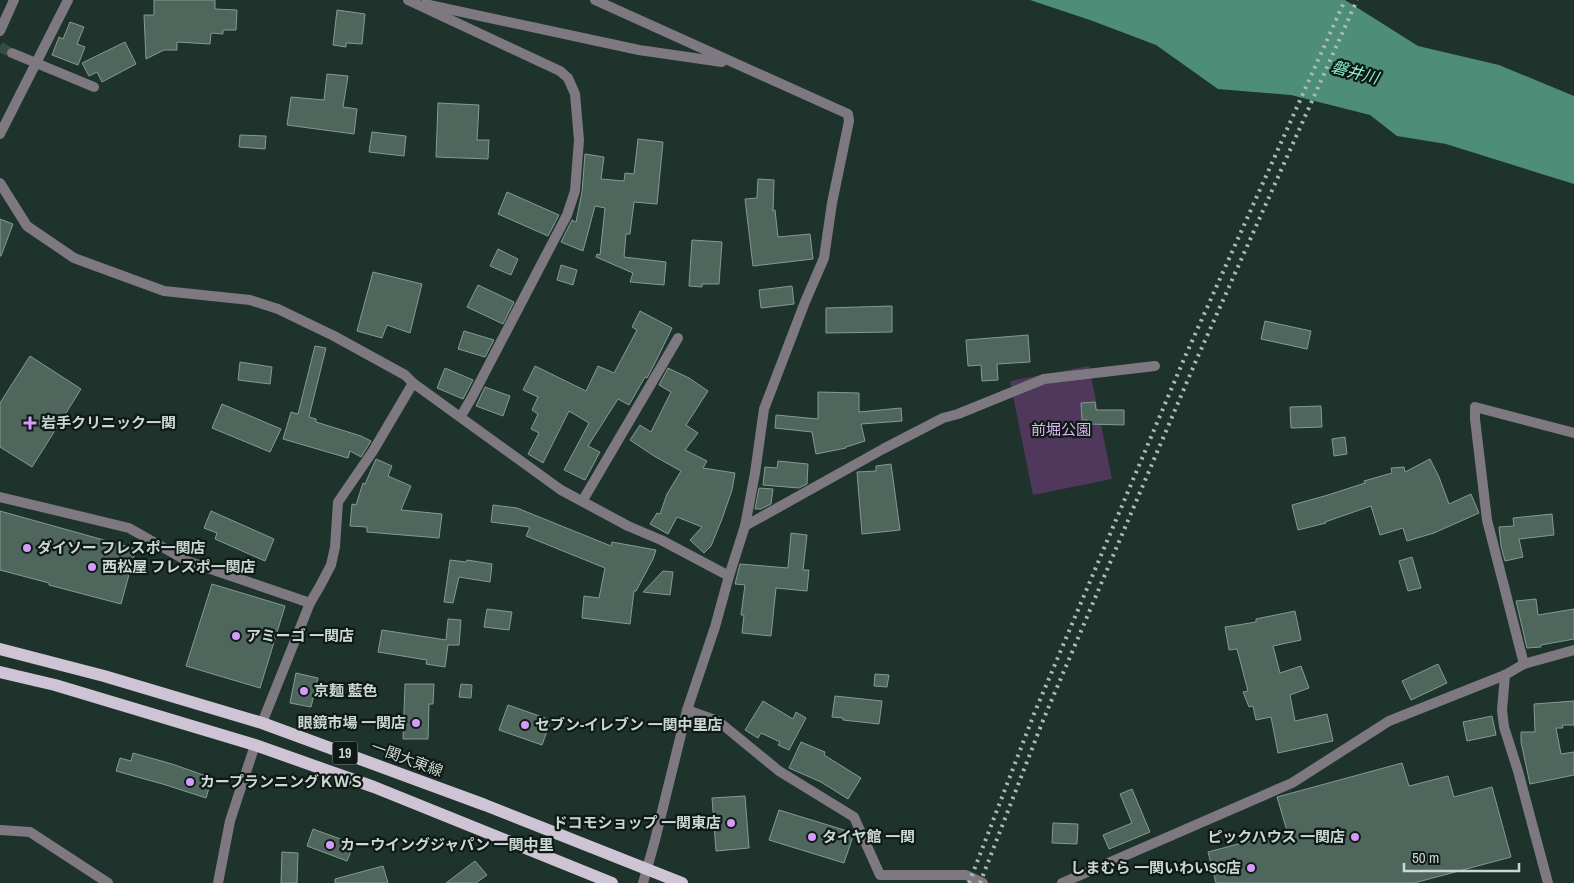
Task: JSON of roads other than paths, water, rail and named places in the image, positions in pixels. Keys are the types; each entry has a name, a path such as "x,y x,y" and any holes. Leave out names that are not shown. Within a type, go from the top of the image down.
{"main road":[{"name":"一関大東線","path":"0,649 104,676 262,723 485,805 682,883"},
{"name":"19","path":"0,672 55,685 255,745 374,788 612,883"}],"street":[{"path":"0,31 14,0"},
{"path":"0,134 68,0"},
{"path":"595,0 848,114 849,121 832,203 824,258 764,409 745,526 715,627 686,710 643,883"},
{"path":"410,1 639,50 734,64"},
{"path":"410,1 560,71 568,78 575,94 579,140 578,157 575,191 567,215 461,416"},
{"path":"12,53 94,87"},
{"path":"0,183 27,226 74,258 164,291 250,300 278,309 334,336 405,375 413,383 561,490 583,500 628,526 662,540 729,576"},
{"path":"583,500 678,338"},
{"path":"745,526 866,458 943,418 958,414 1044,379 1155,366"},
{"path":"262,723 310,603 331,565 335,547 338,502 373,451 413,383"},
{"path":"1524,664 1487,520 1474,419 1475,407 1574,433"},
{"path":"0,497 129,528 188,561 310,603"},
{"path":"1062,883 1292,783 1389,721 1506,675 1524,664 1574,650"},
{"path":"1506,675 1502,710 1504,727 1518,771 1548,883"},
{"path":"686,710 718,721 779,771 854,817 880,875 966,875 983,883"},
{"path":"218,883 230,821 255,745"},
{"path":"0,830 30,832 108,883"}],"water":[{"name":"磐井川","path":"1030,0 1345,0 1418,46 1499,65 1574,96 1574,184 1446,144 1397,136 1370,115 1291,95 1218,89 1156,45"}],"tunnel":[{"path":"0,47 12,53"}],"railway":[{"path":"969,883 1034,714 1184,359 1345,0"},
{"path":"980,883 1044,718 1195,363 1357,0"}],"place":[{"name":"岩手クリニック一関","path":"30,423"},
{"name":"ダイソー フレスポ一関店","path":"27,548"},
{"name":"西松屋 フレスポ一関店","path":"92,567"},
{"name":"アミーゴ 一関店","path":"236,636"},
{"name":"京麺 藍色","path":"304,691"},
{"name":"眼鏡市場 一関店","path":"416,723"},
{"name":"セブン-イレブン 一関中里店","path":"525,725"},
{"name":"カープランニングＫＷＳ","path":"190,782"},
{"name":"ドコモショップ 一関東店","path":"731,823"},
{"name":"タイヤ館 一関","path":"812,837"},
{"name":"ピックハウス 一関店","path":"1355,837"},
{"name":"カーウイングジャパン 一関中里","path":"330,845"},
{"name":"しまむら 一関いわいSC店","path":"1251,868"}],"park label":[{"name":"前堀公園","path":"1061,430"}]}
